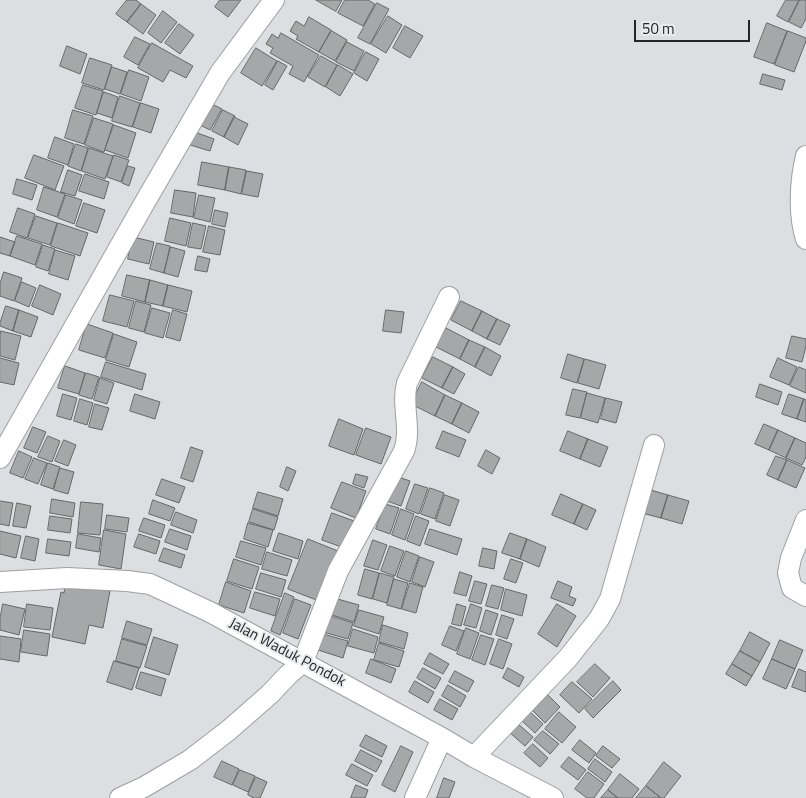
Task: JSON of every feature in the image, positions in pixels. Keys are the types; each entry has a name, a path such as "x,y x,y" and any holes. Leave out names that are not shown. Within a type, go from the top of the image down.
{"street":[{"path":"0,458 220,73 274,0"},
{"path":"806,156 803,167 800,212 806,239"},
{"path":"120,798 144,787 190,760 229,730 304,662 338,571 404,451 407,442 407,429 404,392 449,297"},
{"path":"474,757 568,658 599,619 610,599 654,445"},
{"path":"806,520 791,558 788,573 792,588 806,596"},
{"name":"Jalan Waduk Pondok","path":"0,582 67,578 150,584 210,612 474,757 553,798"},
{"path":"415,798 442,738"}],"building":[{"path":"127,0 136,0 141,4 127,22 116,14"},
{"path":"220,0 241,0 228,17 215,7"},
{"path":"316,0 342,0 336,11"},
{"path":"345,0 368,0 375,4 363,26 338,13"},
{"path":"786,0 799,0 788,22 777,16"},
{"path":"800,0 806,0 806,19 801,28 789,22"},
{"path":"377,3 389,9 370,44 358,38"},
{"path":"141,4 156,15 143,34 127,22"},
{"path":"163,11 177,22 161,43 148,33"},
{"path":"388,16 402,25 386,53 371,44"},
{"path":"309,17 331,30 319,52 296,39 298,36 290,31 296,21 304,26"},
{"path":"767,23 787,31 774,64 754,57"},
{"path":"179,24 194,35 180,54 165,43"},
{"path":"405,26 423,36 410,58 393,48"},
{"path":"332,31 347,40 335,61 319,52"},
{"path":"788,31 806,38 794,72 775,65"},
{"path":"281,33 319,55 304,82 289,74 293,66 270,53 273,48 266,44 272,34 278,38"},
{"path":"135,37 150,44 138,65 124,57"},
{"path":"347,42 364,51 354,71 336,62"},
{"path":"152,43 193,66 186,78 170,70 163,82 138,68"},
{"path":"67,46 87,54 80,74 60,66"},
{"path":"256,48 277,61 262,86 241,73"},
{"path":"366,52 379,59 367,81 354,73"},
{"path":"321,56 337,65 325,87 308,77"},
{"path":"90,58 112,65 104,90 82,83"},
{"path":"278,61 287,66 273,90 265,85"},
{"path":"338,65 353,74 340,96 326,87"},
{"path":"112,67 127,72 120,94 105,89"},
{"path":"129,70 149,77 141,101 121,94"},
{"path":"763,74 785,80 782,90 760,84"},
{"path":"83,85 103,91 96,115 75,108"},
{"path":"104,92 118,97 112,118 97,113"},
{"path":"120,96 140,103 132,127 112,121"},
{"path":"141,103 159,109 151,133 133,127"},
{"path":"210,103 222,109 210,130 198,124"},
{"path":"73,110 93,116 84,144 65,138"},
{"path":"223,110 235,116 224,137 212,131"},
{"path":"234,117 248,124 238,145 224,137"},
{"path":"94,118 113,124 104,152 85,145"},
{"path":"114,125 136,133 128,158 105,150"},
{"path":"192,131 214,139 210,151 187,144"},
{"path":"55,137 74,144 68,165 48,158"},
{"path":"76,144 88,148 81,171 68,166"},
{"path":"89,148 113,156 105,179 82,171"},
{"path":"34,155 64,166 55,190 25,178"},
{"path":"114,155 129,160 121,182 107,177"},
{"path":"202,162 229,167 225,190 198,185"},
{"path":"128,166 135,168 129,186 122,183"},
{"path":"229,167 246,170 241,194 225,190"},
{"path":"68,170 82,175 75,196 61,192"},
{"path":"247,171 263,174 258,197 242,194"},
{"path":"85,174 109,182 104,199 79,191"},
{"path":"17,179 37,185 32,200 13,194"},
{"path":"44,187 65,194 57,217 37,210"},
{"path":"175,190 196,193 193,217 171,213"},
{"path":"66,195 82,200 74,224 58,218"},
{"path":"199,195 215,198 210,222 194,218"},
{"path":"84,203 105,210 97,233 76,226"},
{"path":"18,208 35,214 27,238 10,232"},
{"path":"215,210 228,213 225,227 212,224"},
{"path":"36,216 57,223 50,245 28,238"},
{"path":"170,218 191,223 186,246 165,241"},
{"path":"58,223 88,233 80,256 51,246"},
{"path":"193,223 206,226 201,249 188,247"},
{"path":"209,226 225,230 220,255 203,252"},
{"path":"17,236 42,244 35,265 10,256"},
{"path":"0,237 15,242 10,256 0,253"},
{"path":"133,237 154,242 149,264 128,259"},
{"path":"157,243 170,246 164,273 150,269"},
{"path":"43,245 55,249 48,271 36,267"},
{"path":"171,247 185,251 178,277 164,273"},
{"path":"55,250 75,256 68,280 49,274"},
{"path":"198,256 210,259 207,272 195,270"},
{"path":"4,272 22,278 14,301 0,296 0,284"},
{"path":"127,275 150,280 145,302 122,296"},
{"path":"150,280 168,285 163,306 145,302"},
{"path":"22,282 36,288 29,307 15,301"},
{"path":"40,285 61,294 53,315 32,306"},
{"path":"168,285 192,291 187,312 163,306"},
{"path":"110,295 134,301 127,327 103,321"},
{"path":"136,301 151,305 144,332 129,328"},
{"path":"461,301 482,311 472,331 451,320"},
{"path":"6,306 19,310 13,331 0,326"},
{"path":"152,308 170,313 163,338 145,333"},
{"path":"19,310 38,317 31,337 13,331"},
{"path":"173,310 187,314 180,341 166,337"},
{"path":"386,310 404,312 401,333 383,331"},
{"path":"482,311 497,319 487,339 472,331"},
{"path":"497,319 510,325 500,345 487,339"},
{"path":"87,324 113,333 105,358 79,350"},
{"path":"446,328 469,340 460,359 436,347"},
{"path":"1,331 21,336 15,360 0,356"},
{"path":"114,334 137,342 129,367 106,360"},
{"path":"792,336 806,339 802,362 786,358"},
{"path":"469,340 485,347 475,367 460,359"},
{"path":"485,347 501,356 491,376 475,367"},
{"path":"568,354 584,359 577,383 561,378"},
{"path":"433,357 453,367 442,388 422,378"},
{"path":"0,358 19,363 14,385 0,382"},
{"path":"778,358 797,367 789,385 770,377"},
{"path":"585,359 606,365 599,389 578,383"},
{"path":"106,362 146,374 142,390 101,377"},
{"path":"65,366 85,373 79,394 58,388"},
{"path":"453,367 465,374 454,394 442,388"},
{"path":"799,367 806,370 806,393 790,386"},
{"path":"86,373 99,377 92,399 79,395"},
{"path":"100,378 114,383 107,404 94,400"},
{"path":"422,382 445,395 435,416 411,404"},
{"path":"760,384 782,392 778,405 756,397"},
{"path":"573,389 587,392 580,418 566,415"},
{"path":"587,393 605,398 598,423 581,418"},
{"path":"63,394 77,398 71,420 57,416"},
{"path":"135,394 160,402 155,419 130,411"},
{"path":"789,394 804,399 797,419 782,414"},
{"path":"445,395 462,403 452,424 435,416"},
{"path":"606,398 622,402 616,423 601,419"},
{"path":"80,399 93,403 87,425 74,421"},
{"path":"804,399 806,400 806,422 797,419"},
{"path":"462,403 479,412 469,433 452,424"},
{"path":"95,404 109,408 102,430 89,427"},
{"path":"339,419 363,429 354,455 329,446"},
{"path":"764,424 778,430 769,450 755,444"},
{"path":"33,427 46,432 37,453 24,448"},
{"path":"366,428 391,437 381,464 356,455"},
{"path":"778,430 795,438 786,458 769,450"},
{"path":"443,431 466,440 459,457 436,448"},
{"path":"568,431 588,439 580,459 560,451"},
{"path":"48,436 60,441 52,462 38,457"},
{"path":"795,438 806,443 806,457 802,465 786,458"},
{"path":"588,439 608,447 600,467 580,459"},
{"path":"64,440 76,445 68,466 55,461"},
{"path":"191,447 203,451 193,482 181,478"},
{"path":"486,450 500,458 492,474 478,466"},
{"path":"19,451 32,457 23,478 10,473"},
{"path":"776,456 787,460 778,480 767,475"},
{"path":"34,458 47,463 38,484 25,479"},
{"path":"787,460 805,468 796,488 778,480"},
{"path":"48,463 60,467 53,489 41,485"},
{"path":"287,467 296,471 288,491 280,487"},
{"path":"60,468 74,472 68,494 54,490"},
{"path":"356,474 368,477 364,488 353,484"},
{"path":"396,476 410,481 401,506 387,501"},
{"path":"162,479 185,487 179,503 156,495"},
{"path":"342,482 366,491 356,518 331,508"},
{"path":"415,484 428,488 419,514 406,509"},
{"path":"430,488 444,493 435,519 421,514"},
{"path":"644,488 668,495 661,518 638,512"},
{"path":"258,492 283,499 278,516 253,508"},
{"path":"561,494 583,504 574,524 552,515"},
{"path":"445,495 459,500 450,526 436,521"},
{"path":"668,495 689,501 682,524 661,518"},
{"path":"52,499 75,503 73,517 50,513"},
{"path":"153,500 175,508 170,521 149,514"},
{"path":"0,501 13,503 9,526 0,524"},
{"path":"81,502 103,504 100,535 78,533"},
{"path":"17,503 31,506 26,528 13,526"},
{"path":"385,504 399,508 390,534 376,529"},
{"path":"583,504 596,510 587,530 574,524"},
{"path":"253,509 278,517 274,530 249,522"},
{"path":"401,509 414,514 405,540 392,535"},
{"path":"176,512 197,520 193,533 171,525"},
{"path":"332,513 357,522 347,549 322,540"},
{"path":"107,515 129,518 127,532 105,529"},
{"path":"50,516 72,519 70,533 48,530"},
{"path":"416,516 429,521 420,546 407,541"},
{"path":"144,518 165,525 161,538 139,531"},
{"path":"248,523 273,530 268,547 244,539"},
{"path":"170,529 191,536 187,550 165,542"},
{"path":"430,529 462,539 457,555 425,544"},
{"path":"104,530 126,534 121,569 99,565"},
{"path":"0,531 21,536 16,558 0,554"},
{"path":"279,533 303,541 298,559 273,551"},
{"path":"510,533 527,539 520,559 502,553"},
{"path":"78,534 101,538 99,552 76,548"},
{"path":"139,534 160,541 156,554 134,547"},
{"path":"26,536 39,539 35,561 21,558"},
{"path":"48,539 71,542 69,556 46,553"},
{"path":"308,539 338,551 319,601 288,589"},
{"path":"527,539 546,547 539,567 520,559"},
{"path":"373,540 387,545 378,570 364,566"},
{"path":"241,541 266,548 261,565 236,557"},
{"path":"390,546 404,551 395,576 381,571"},
{"path":"164,548 185,555 181,568 159,561"},
{"path":"483,548 497,551 494,569 479,566"},
{"path":"406,551 419,556 410,582 397,577"},
{"path":"267,552 292,560 287,576 262,569"},
{"path":"420,557 434,562 425,587 412,582"},
{"path":"234,559 259,567 252,589 227,581"},
{"path":"511,559 523,563 516,583 504,579"},
{"path":"365,569 379,573 372,599 358,595"},
{"path":"460,572 472,576 466,596 454,593"},
{"path":"261,573 286,580 281,597 256,589"},
{"path":"380,573 394,577 387,603 373,599"},
{"path":"394,579 408,583 401,609 387,605"},
{"path":"475,581 487,584 481,604 469,601"},
{"path":"558,581 572,587 569,596 576,599 573,606 551,598"},
{"path":"226,582 251,591 244,613 219,605"},
{"path":"71,583 110,591 103,628 89,625 85,644 52,637 61,592 64,593 65,586"},
{"path":"410,583 423,587 416,613 402,609"},
{"path":"492,585 504,588 498,609 486,606"},
{"path":"506,589 527,595 522,616 501,610"},
{"path":"255,592 280,599 275,616 250,608"},
{"path":"285,593 294,597 280,635 271,631"},
{"path":"334,598 359,605 354,622 329,614"},
{"path":"295,599 311,605 298,639 283,633"},
{"path":"3,604 25,609 19,635 0,630"},
{"path":"27,604 53,608 50,630 24,627"},
{"path":"457,604 466,607 461,626 452,624"},
{"path":"471,604 482,608 476,628 464,625"},
{"path":"557,604 576,616 557,647 538,634"},
{"path":"359,610 384,617 379,634 354,626"},
{"path":"486,610 498,614 491,635 480,631"},
{"path":"328,615 353,623 348,639 323,632"},
{"path":"502,615 514,619 507,639 496,635"},
{"path":"127,621 152,629 147,645 122,638"},
{"path":"383,625 408,633 404,649 379,642"},
{"path":"450,626 464,631 456,651 442,645"},
{"path":"466,628 479,633 470,659 457,654"},
{"path":"353,629 378,637 374,653 348,646"},
{"path":"24,630 50,634 47,656 21,652"},
{"path":"750,632 770,643 760,662 740,651"},
{"path":"323,634 348,641 343,658 318,650"},
{"path":"481,635 494,639 485,665 472,660"},
{"path":"0,636 21,639 19,662 0,659"},
{"path":"154,637 178,645 169,675 145,667"},
{"path":"122,639 147,646 140,668 116,661"},
{"path":"499,639 512,644 503,669 490,664"},
{"path":"780,640 803,650 795,669 772,659"},
{"path":"379,643 404,651 399,667 374,660"},
{"path":"740,651 760,662 752,676 732,664"},
{"path":"430,653 449,664 443,674 424,664"},
{"path":"371,659 396,669 391,683 366,673"},
{"path":"772,659 795,669 786,689 763,679"},
{"path":"114,661 139,668 132,690 107,682"},
{"path":"595,664 610,678 593,697 577,682"},
{"path":"732,664 752,676 746,686 726,674"},
{"path":"423,668 441,678 435,689 417,678"},
{"path":"508,668 524,677 519,687 503,678"},
{"path":"799,669 806,672 806,692 792,687"},
{"path":"455,671 474,681 468,692 449,682"},
{"path":"141,672 166,679 161,696 136,688"},
{"path":"415,681 434,692 428,703 409,692"},
{"path":"613,681 621,690 593,718 585,709"},
{"path":"572,682 592,699 579,713 560,695"},
{"path":"448,685 466,696 460,707 442,696"},
{"path":"544,691 560,707 545,723 529,707"},
{"path":"440,699 458,709 452,720 434,710"},
{"path":"528,710 543,724 535,733 520,719"},
{"path":"559,712 576,727 562,743 545,729"},
{"path":"517,723 533,737 525,746 509,732"},
{"path":"543,731 559,744 550,754 534,740"},
{"path":"366,735 387,746 382,757 360,746"},
{"path":"580,740 596,753 589,763 572,750"},
{"path":"533,744 548,758 540,767 524,753"},
{"path":"401,746 413,752 395,792 382,785"},
{"path":"603,746 620,759 612,768 596,756"},
{"path":"361,750 382,761 376,772 355,761"},
{"path":"569,757 586,770 578,780 561,767"},
{"path":"595,759 612,772 605,782 588,769"},
{"path":"222,761 239,769 232,785 214,777"},
{"path":"664,762 681,776 664,798 661,798 646,786"},
{"path":"352,764 373,775 367,786 346,775"},
{"path":"240,770 255,776 248,792 233,785"},
{"path":"588,772 604,784 594,798 587,798 575,789"},
{"path":"620,774 639,789 632,798 618,798 608,790"},
{"path":"256,777 267,782 260,798 248,795"},
{"path":"444,778 455,782 449,798 437,798"},
{"path":"356,785 368,790 365,798 351,798"},
{"path":"646,786 661,798 636,798"},
{"path":"608,790 618,798 601,798"}]}
